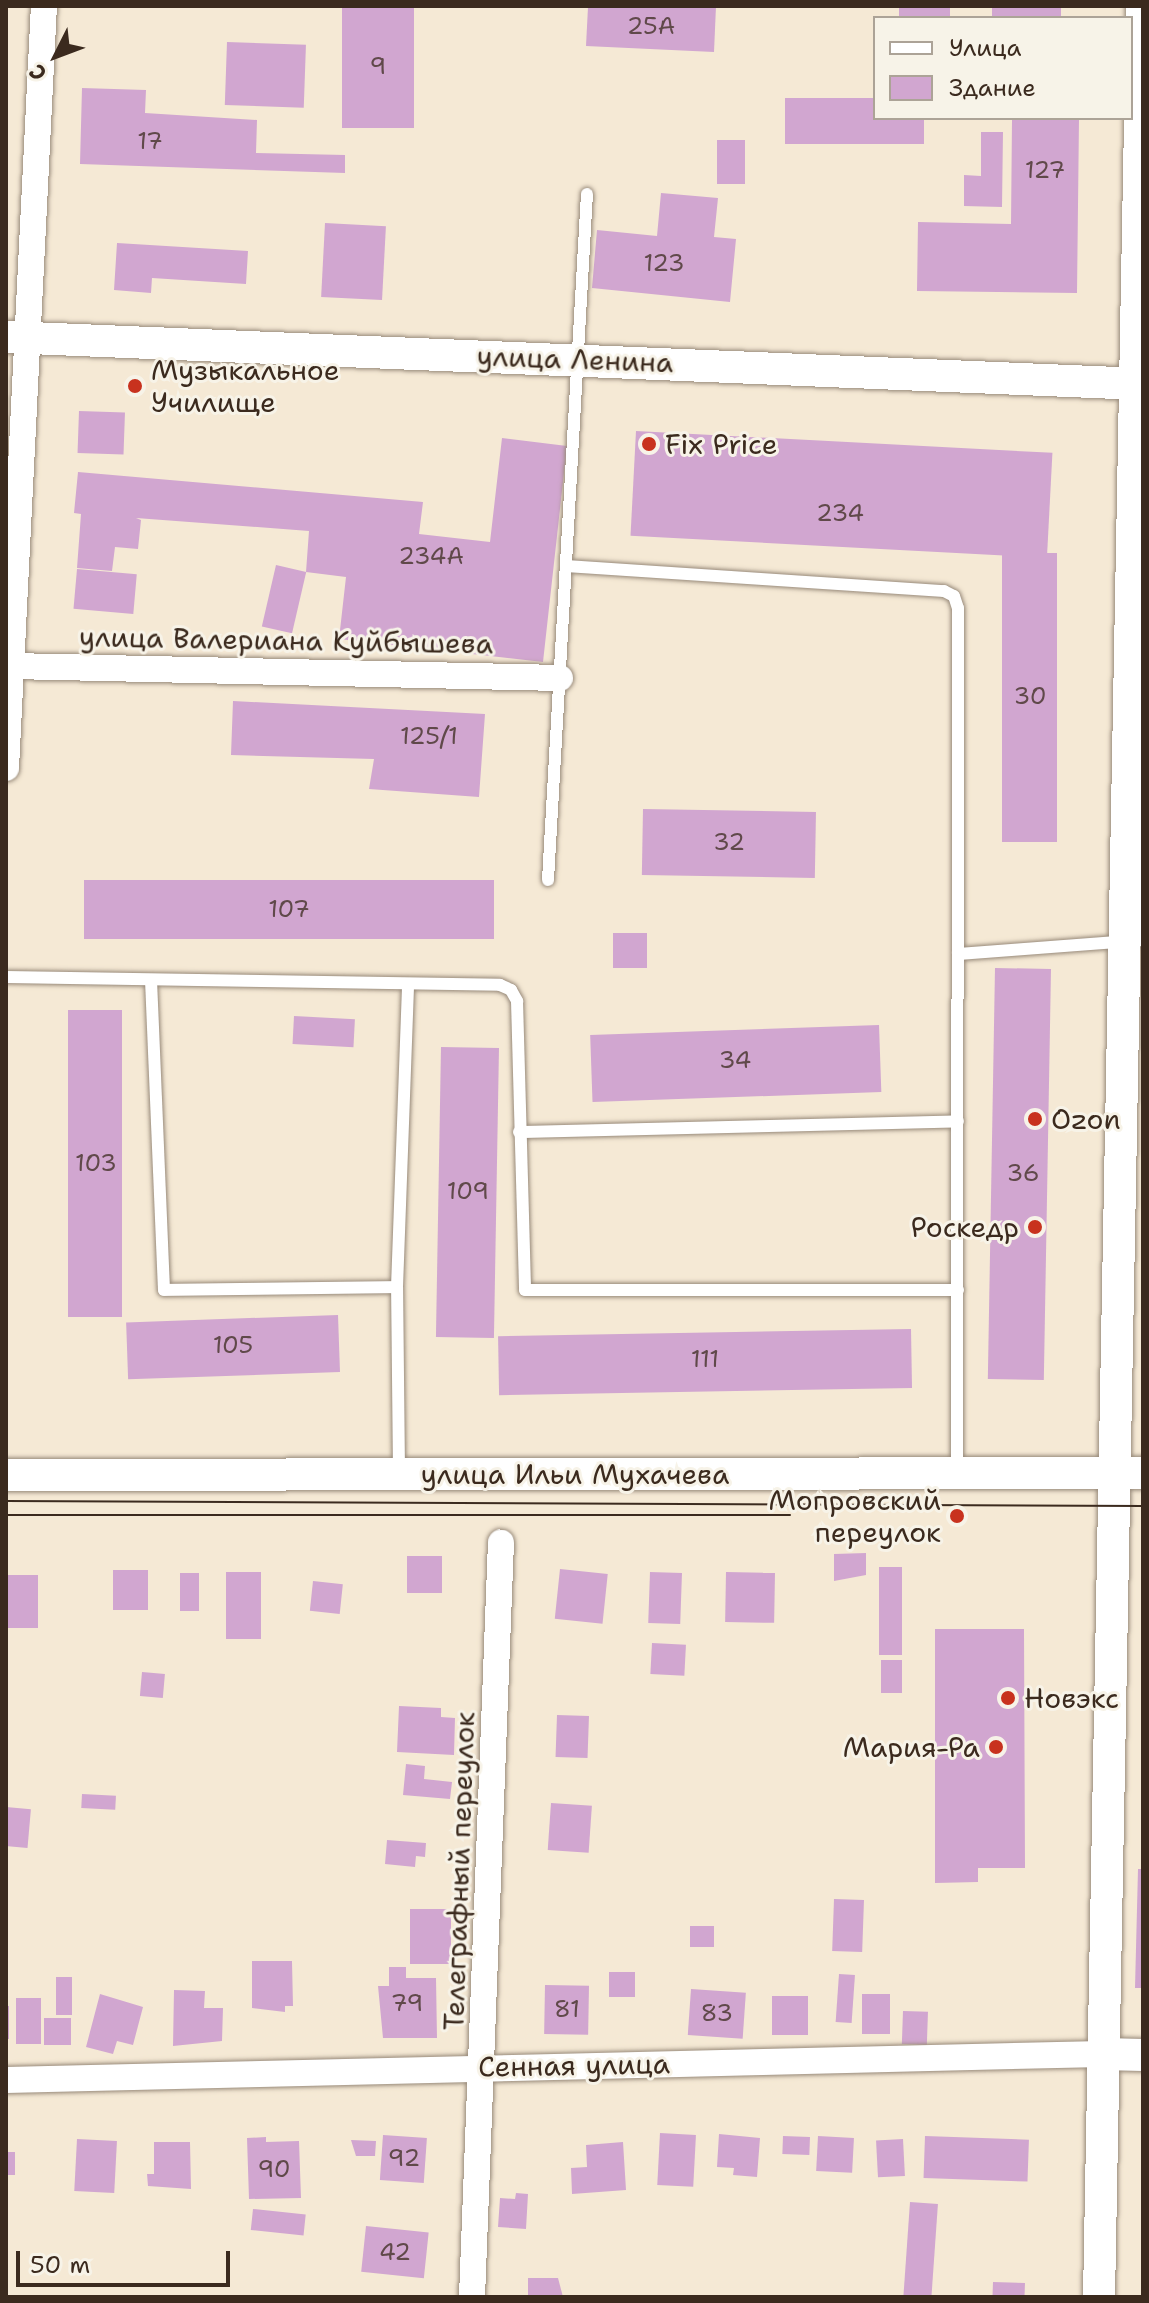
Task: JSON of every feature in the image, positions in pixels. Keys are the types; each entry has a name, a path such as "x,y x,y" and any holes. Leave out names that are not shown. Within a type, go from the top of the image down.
{"street":[{"path":"6,768 17,338 44,6"},
{"path":"1099,2297 1103,2054 1129,1473 1142,6"},
{"name":"улица Ленина","path":"17,338 1139,384"},
{"name":"улица Валериана Куйбышева","path":"11,666 560,678"},
{"name":"улица Ильи Мухачева","path":"6,1475 1129,1473"},
{"name":"Телеграфный переулок","path":"472,2297 484,2066 501,1543"},
{"name":"Сенная улица","path":"6,2080 484,2066 1143,2055"}],"lane":[{"path":"548,880 587,194"},
{"path":"566,566 944,591 954,596 958,608 957,1473"},
{"path":"958,954 1134,941"},
{"path":"6,977 500,985 511,990 517,1001 522,1280 525,1290 535,1294 958,1290"},
{"path":"151,980 164,1290 397,1287"},
{"path":"399,1475 397,1287 408,984"},
{"path":"519,1132 958,1121"}],"building":[{"path":"342,6 414,6 414,128 342,128"},
{"path":"716,6 714,52 586,46 588,7"},
{"path":"899,6 950,6 950,16 899,16"},
{"path":"992,6 1061,6 1061,16 992,16"},
{"path":"227,42 306,45 304,108 225,105"},
{"path":"82,88 146,90 145,113 257,120 256,153 345,155 345,173 80,164"},
{"path":"785,98 873,98 873,120 924,120 924,144 785,144"},
{"path":"1012,120 1079,120 1077,293 917,291 918,222 1011,224"},
{"path":"981,132 1003,132 1002,207 964,206 964,175 981,176"},
{"path":"717,140 745,140 745,184 717,184"},
{"path":"661,193 718,198 714,237 736,239 730,302 592,288 597,230 657,236"},
{"path":"325,223 386,226 382,300 321,297"},
{"path":"117,243 248,251 246,284 152,278 151,293 114,290"},
{"path":"79,411 125,413 124,455 78,453"},
{"path":"636,431 1052,453 1047,558 631,536"},
{"path":"502,438 567,446 543,662 339,639 346,577 306,572 309,531 136,518 141,520 138,549 115,547 112,571 77,568 81,514 74,513 78,472 423,502 419,534 490,542"},
{"path":"1002,553 1057,553 1057,842 1002,842"},
{"path":"276,565 306,572 292,633 262,626"},
{"path":"77,569 137,574 133,614 74,609"},
{"path":"233,701 485,714 479,797 369,789 374,759 231,755"},
{"path":"643,809 816,812 815,878 642,875"},
{"path":"84,880 494,880 494,939 84,939"},
{"path":"613,933 647,933 647,968 613,968"},
{"path":"995,968 1051,969 1044,1380 988,1379"},
{"path":"68,1010 122,1010 122,1317 68,1317"},
{"path":"294,1016 355,1019 353,1047 293,1044"},
{"path":"879,1025 881,1092 593,1102 590,1035"},
{"path":"441,1047 499,1048 494,1338 436,1337"},
{"path":"338,1315 340,1372 128,1379 126,1322"},
{"path":"911,1329 912,1388 499,1395 498,1336"},
{"path":"866,1553 866,1575 834,1581 834,1554"},
{"path":"407,1556 442,1556 442,1593 407,1593"},
{"path":"879,1567 902,1567 902,1655 879,1655"},
{"path":"560,1569 608,1574 603,1624 555,1619"},
{"path":"113,1570 148,1570 148,1610 113,1610"},
{"path":"226,1572 261,1572 261,1639 226,1639"},
{"path":"650,1572 682,1573 680,1624 648,1623"},
{"path":"726,1572 775,1573 774,1623 725,1622"},
{"path":"180,1573 199,1573 199,1611 180,1611"},
{"path":"6,1575 38,1575 38,1628 6,1628"},
{"path":"313,1581 343,1584 340,1614 310,1611"},
{"path":"935,1629 1024,1629 1025,1868 978,1868 978,1882 935,1883"},
{"path":"652,1643 686,1645 684,1676 650,1674"},
{"path":"881,1660 902,1660 902,1693 881,1693"},
{"path":"142,1672 165,1674 163,1698 140,1696"},
{"path":"399,1706 441,1708 441,1717 455,1718 454,1755 397,1752"},
{"path":"557,1715 589,1716 588,1758 556,1757"},
{"path":"406,1764 425,1766 424,1779 452,1782 450,1799 403,1795"},
{"path":"82,1794 116,1796 115,1810 81,1808"},
{"path":"551,1803 592,1806 589,1853 548,1850"},
{"path":"6,1807 31,1809 28,1848 6,1846"},
{"path":"387,1840 426,1843 425,1857 416,1856 415,1867 385,1864"},
{"path":"1138,1869 1143,1869 1143,1988 1135,1988"},
{"path":"834,1899 864,1900 862,1952 832,1951"},
{"path":"410,1909 451,1909 451,1964 410,1964"},
{"path":"690,1926 714,1926 714,1947 690,1947"},
{"path":"252,1961 292,1961 293,2006 285,2006 285,2012 252,2008"},
{"path":"389,1967 406,1967 406,1978 436,1978 437,2038 383,2038 378,1986 389,1986"},
{"path":"609,1972 635,1972 635,1997 609,1997"},
{"path":"839,1974 855,1975 852,2023 836,2022"},
{"path":"56,1977 72,1977 72,2015 56,2015"},
{"path":"545,1985 589,1986 588,2035 544,2034"},
{"path":"691,1989 746,1993 743,2039 688,2035"},
{"path":"174,1990 205,1991 204,2008 223,2008 222,2041 173,2046"},
{"path":"100,1994 143,2007 133,2045 117,2041 113,2054 86,2047"},
{"path":"862,1994 890,1994 890,2034 862,2034"},
{"path":"772,1996 808,1996 808,2035 772,2035"},
{"path":"16,1998 41,1998 41,2044 16,2044"},
{"path":"6,2006 9,2006 9,2039 6,2039"},
{"path":"903,2011 928,2012 927,2045 902,2044"},
{"path":"44,2018 71,2018 71,2045 44,2045"},
{"path":"660,2133 696,2135 693,2187 657,2185"},
{"path":"719,2134 760,2138 757,2177 733,2175 734,2168 717,2167"},
{"path":"383,2135 427,2138 424,2183 380,2180"},
{"path":"783,2136 810,2137 809,2155 782,2154"},
{"path":"818,2136 854,2138 852,2173 816,2171"},
{"path":"925,2136 1029,2140 1027,2182 924,2178"},
{"path":"266,2137 266,2142 299,2141 301,2198 249,2199 247,2138"},
{"path":"77,2139 117,2141 114,2193 74,2191"},
{"path":"903,2139 905,2176 878,2177 876,2140"},
{"path":"351,2140 376,2141 375,2156 356,2156"},
{"path":"154,2142 190,2142 191,2189 148,2186 147,2174 154,2174"},
{"path":"623,2142 626,2190 572,2194 571,2168 587,2167 586,2145"},
{"path":"6,2152 15,2152 15,2175 6,2175"},
{"path":"516,2193 528,2194 526,2229 498,2227 500,2198 515,2199"},
{"path":"910,2202 938,2204 931,2297 903,2297"},
{"path":"253,2209 306,2215 304,2235 251,2230"},
{"path":"366,2226 429,2233 424,2278 361,2272"},
{"path":"528,2278 558,2278 563,2297 528,2297"},
{"path":"993,2282 1025,2283 1024,2297 992,2297"}],"tram line":[{"path":"6,1501 1143,1506"},
{"path":"6,1515 790,1515"}],"place":[{"name":"Музыкальное Училище","path":"135,386"},
{"name":"Fix Price","path":"649,444"},
{"name":"Ozon","path":"1035,1119"},
{"name":"Роскедр","path":"1035,1227"},
{"name":"Мопровский переулок","path":"957,1516"},
{"name":"Новэкс","path":"1008,1698"},
{"name":"Мария-Ра","path":"996,1747"}]}
